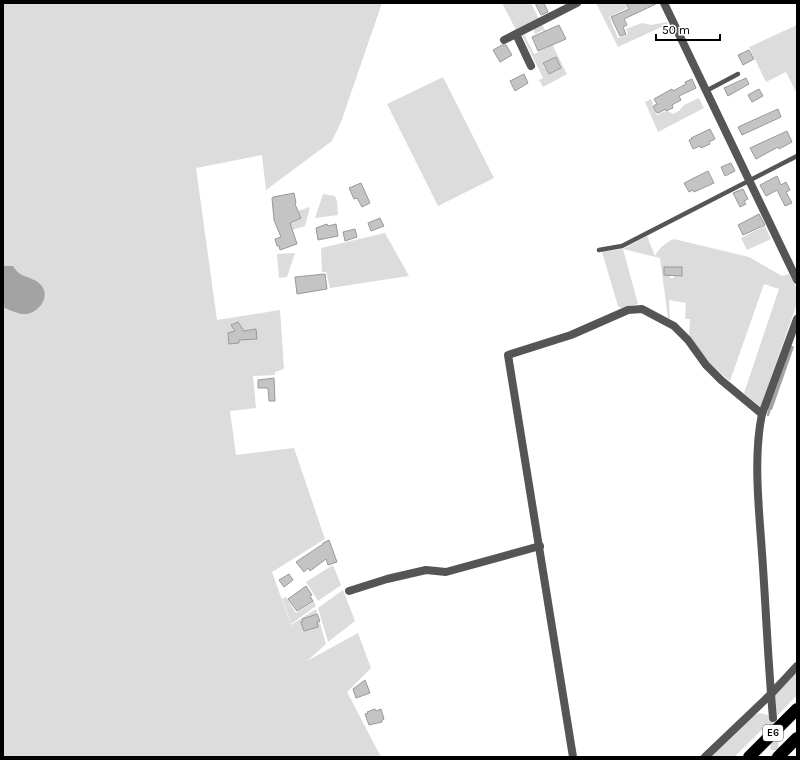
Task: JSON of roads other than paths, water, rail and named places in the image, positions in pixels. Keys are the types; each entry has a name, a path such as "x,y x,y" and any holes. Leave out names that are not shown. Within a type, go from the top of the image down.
{"highway":[{"name":"E6","path":"749,757 797,709"},
{"name":"E6","path":"778,757 797,738"}],"street":[{"path":"504,40 577,3"},
{"path":"664,3 797,280"},
{"path":"516,34 531,66"},
{"path":"573,757 508,355 571,335 628,310 642,309 674,326 688,340 706,365 721,380 762,414"},
{"path":"773,718 760,523 758,455 762,414 797,319"},
{"path":"349,591 387,579 426,570 446,572 540,546"},
{"path":"705,757 771,694 797,666"}],"lane":[{"path":"706,91 738,74"},
{"path":"600,250 622,246 685,215 797,156"}],"waterway":[{"path":"768,415 770,408"}],"tunnel":[{"path":"773,718 775,757"}]}
